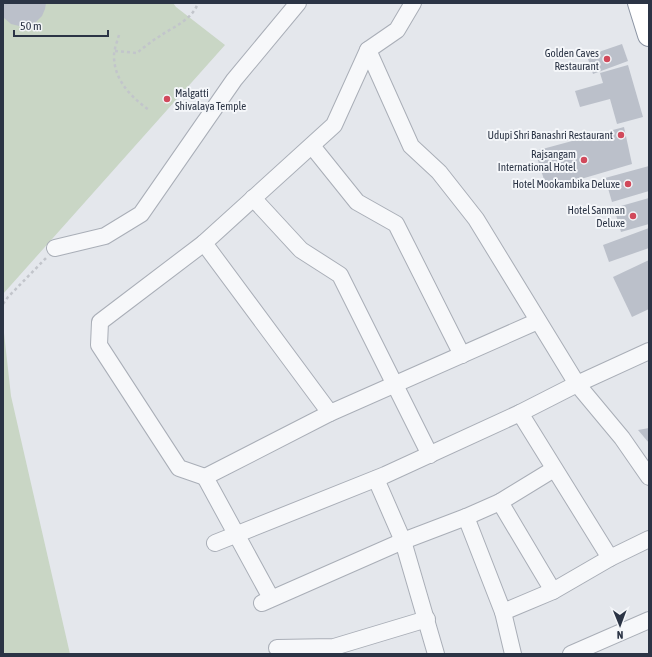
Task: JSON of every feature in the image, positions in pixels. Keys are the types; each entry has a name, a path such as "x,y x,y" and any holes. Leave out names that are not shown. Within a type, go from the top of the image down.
{"highway":[{"path":"639,3 649,35"}],"street":[{"path":"56,248 105,236 141,214 234,80 298,3"},
{"path":"413,3 397,30 368,50 334,126 204,243 100,322 99,345 180,468 205,477 236,534 266,601 403,541 466,517 500,502 554,469"},
{"path":"368,50 411,146 439,172 476,219 577,384 622,438 649,477"},
{"path":"312,146 357,202 396,224 462,355"},
{"path":"254,198 302,250 340,275 430,455"},
{"path":"204,243 330,413"},
{"path":"205,477 330,413 538,320"},
{"path":"215,543 376,479 520,413 577,384 649,351"},
{"path":"520,413 610,558"},
{"path":"376,479 403,541 436,654"},
{"path":"500,502 553,591"},
{"path":"466,517 503,612 513,654"},
{"path":"503,612 553,591 610,558 649,539"},
{"path":"278,648 334,647 427,619"},
{"path":"571,654 649,620"}],"path":[{"path":"114,51 137,53 159,36 185,20 196,8 198,3"},
{"path":"118,34 114,51 118,75 124,87 135,99 149,110"},
{"path":"3,304 56,248"}],"green space":[{"path":"3,3 173,3 176,7 225,45 3,294"},
{"path":"3,324 11,396 70,654 3,654"}],"building":[{"path":"3,3 46,3 42,16 36,22 19,26 11,24 3,17"},
{"name":"Golden Caves Restaurant","path":"622,44 628,61 593,74 587,56"},
{"path":"628,65 643,117 617,124 610,99 580,107 575,91 603,83 600,73"},
{"name":"Rajsangam International Hotel","path":"624,127 632,164 547,189 535,151"},
{"name":"Hotel Mookambika Deluxe","path":"649,166 649,191 612,202 605,178"},
{"name":"Hotel Sanman Deluxe","path":"649,198 649,224 621,232 614,208"},
{"path":"649,228 649,248 609,262 603,245"},
{"path":"649,260 649,309 632,317 613,277"},
{"path":"649,428 649,443 638,430"}],"place":[{"name":"Golden Caves Restaurant","path":"607,59"},
{"name":"Malgatti Shivalaya Temple","path":"167,99"},
{"name":"Udupi Shri Banashri Restaurant","path":"621,135"},
{"name":"Rajsangam International Hotel","path":"584,160"},
{"name":"Hotel Mookambika Deluxe","path":"628,184"},
{"name":"Hotel Sanman Deluxe","path":"633,216"}]}
